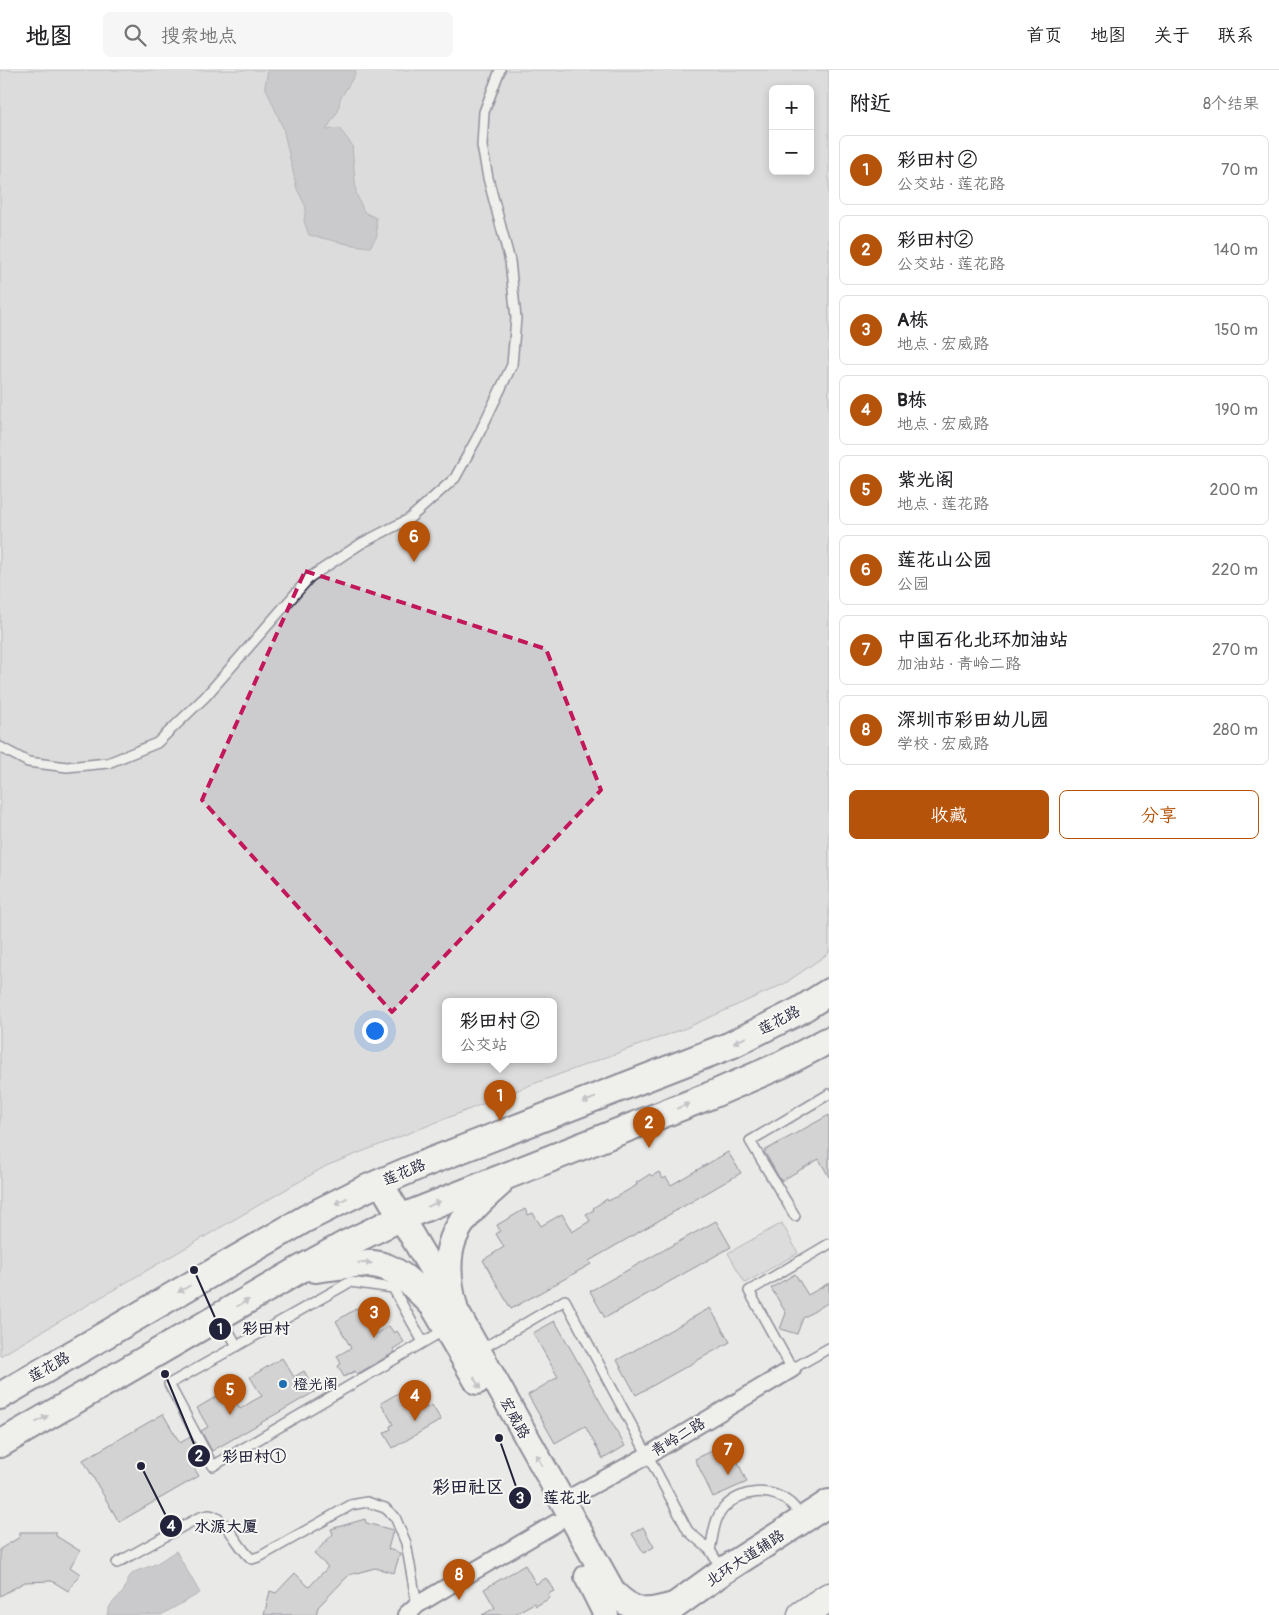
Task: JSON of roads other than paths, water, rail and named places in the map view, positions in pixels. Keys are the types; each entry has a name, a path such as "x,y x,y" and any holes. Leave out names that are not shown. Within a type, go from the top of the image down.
{"highway":[{"path":"802,1615 829,1597"}],"main road":[{"name":"莲花路","path":"0,1396 305,1219 372,1186 731,1044 790,1015 829,992"},
{"path":"0,1444 299,1270 393,1222 709,1096 783,1064 829,1040"},
{"path":"299,1270 349,1264 381,1264 403,1276 444,1313 449,1290 449,1252 453,1237 466,1215 509,1175"},
{"name":"北环大道辅路","path":"669,1609 716,1560 803,1519 829,1502"}],"street":[{"name":"宏威路","path":"372,1186 444,1313 471,1355 559,1513 606,1615"},
{"name":"青岭二路","path":"412,1610 648,1455 792,1370"},
{"name":"宏威路","path":"559,1513 620,1600 633,1610 669,1609"}],"lane":[{"path":"0,747 28,762 67,767 108,764 157,743 205,698 310,577 362,543 409,519 455,478 477,438 512,365 516,318 510,261 488,178 482,146 484,112 500,70"},
{"path":"795,1216 750,1141 829,1094"},
{"path":"829,1244 749,1291 792,1370 829,1348"},
{"path":"423,1342 393,1288 350,1282 169,1384 213,1466 423,1342 444,1313"},
{"path":"471,1355 565,1300 688,1531 716,1560"},
{"path":"220,1316 237,1346"},
{"path":"716,1560 717,1522 723,1509 735,1499 749,1493 764,1492 776,1495 791,1504 803,1519"},
{"path":"117,1563 198,1518 209,1515 220,1519 244,1553 252,1559 261,1556 352,1505 367,1502 386,1508 395,1517 406,1543 412,1610"}],"place":[{"name":"莲花山公园","path":"414,562"},
{"name":"彩田村 ②","path":"500,1121"},
{"name":"彩田村②","path":"649,1148"},
{"name":"彩田村","path":"194,1270"},
{"name":"A栋","path":"374,1338"},
{"name":"彩田村①","path":"165,1374"},
{"name":"橙光阁","path":"283,1384"},
{"name":"紫光阁","path":"230,1415"},
{"name":"B栋","path":"415,1421"},
{"name":"莲花北","path":"499,1438"},
{"name":"水源大厦","path":"141,1466"},
{"name":"中国石化北环加油站","path":"728,1475"},
{"name":"深圳市彩田幼儿园","path":"459,1600"}],"district":[{"name":"彩田社区","path":"468,1487"}]}
